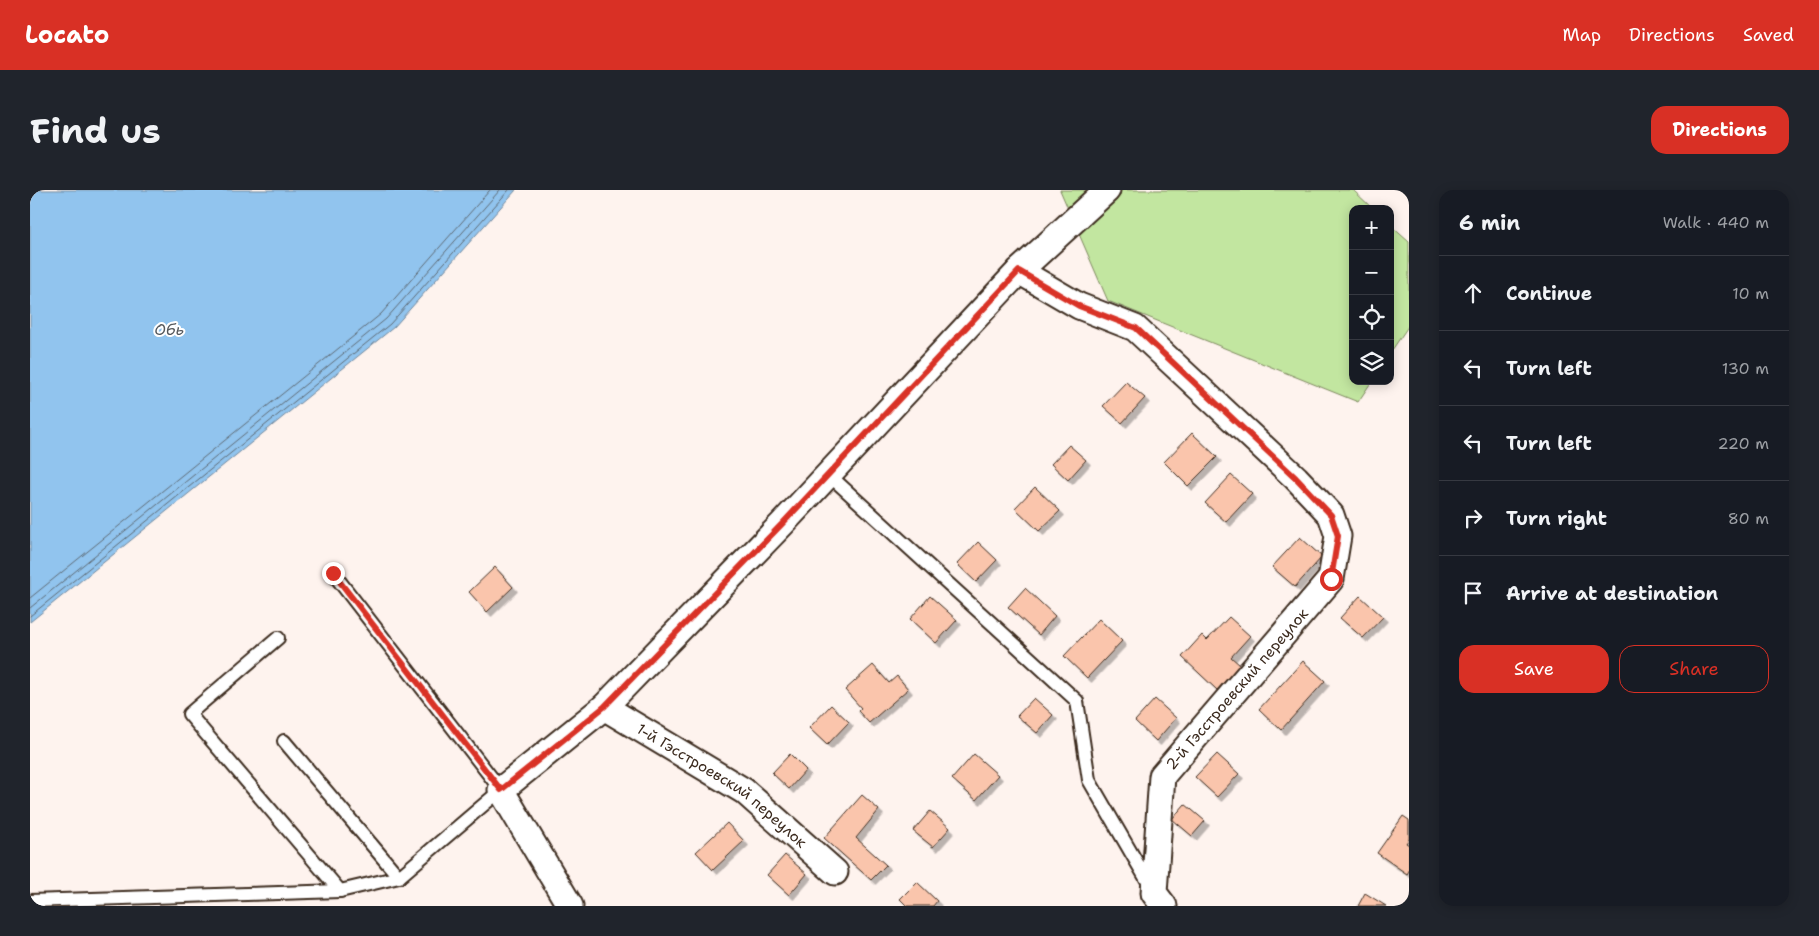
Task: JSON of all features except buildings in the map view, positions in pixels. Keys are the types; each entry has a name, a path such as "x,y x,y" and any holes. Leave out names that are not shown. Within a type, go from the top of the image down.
{"street":[{"path":"570,906 501,790 604,707 828,474 1019,271 1107,190"},
{"name":"2-й Гэсстроевский переулок","path":"1019,271 1079,306 1136,328 1308,490 1331,515 1338,536 1331,579 1162,776 1159,900"},
{"name":"1-й Гэсстроевский переулок","path":"604,707 744,791 835,872"}],"lane":[{"path":"828,474 1077,701 1089,780 1159,900"},
{"path":"30,901 340,891 399,877 501,790 333,573"},
{"path":"278,638 189,714 340,891"},
{"path":"284,741 399,877"}],"green space":[{"path":"1060,190 1353,190 1369,205 1349,205 1349,385 1369,385 1358,402 1108,301"},
{"path":"1394,229 1409,242 1409,325 1394,347"}],"water":[{"name":"Обь","path":"30,190 516,190 394,327 30,622"}],"route":[{"path":"333,573 501,790 604,707 782,524 1019,271 1079,306 1136,328 1296,478 1331,515 1338,536 1331,579"}]}
